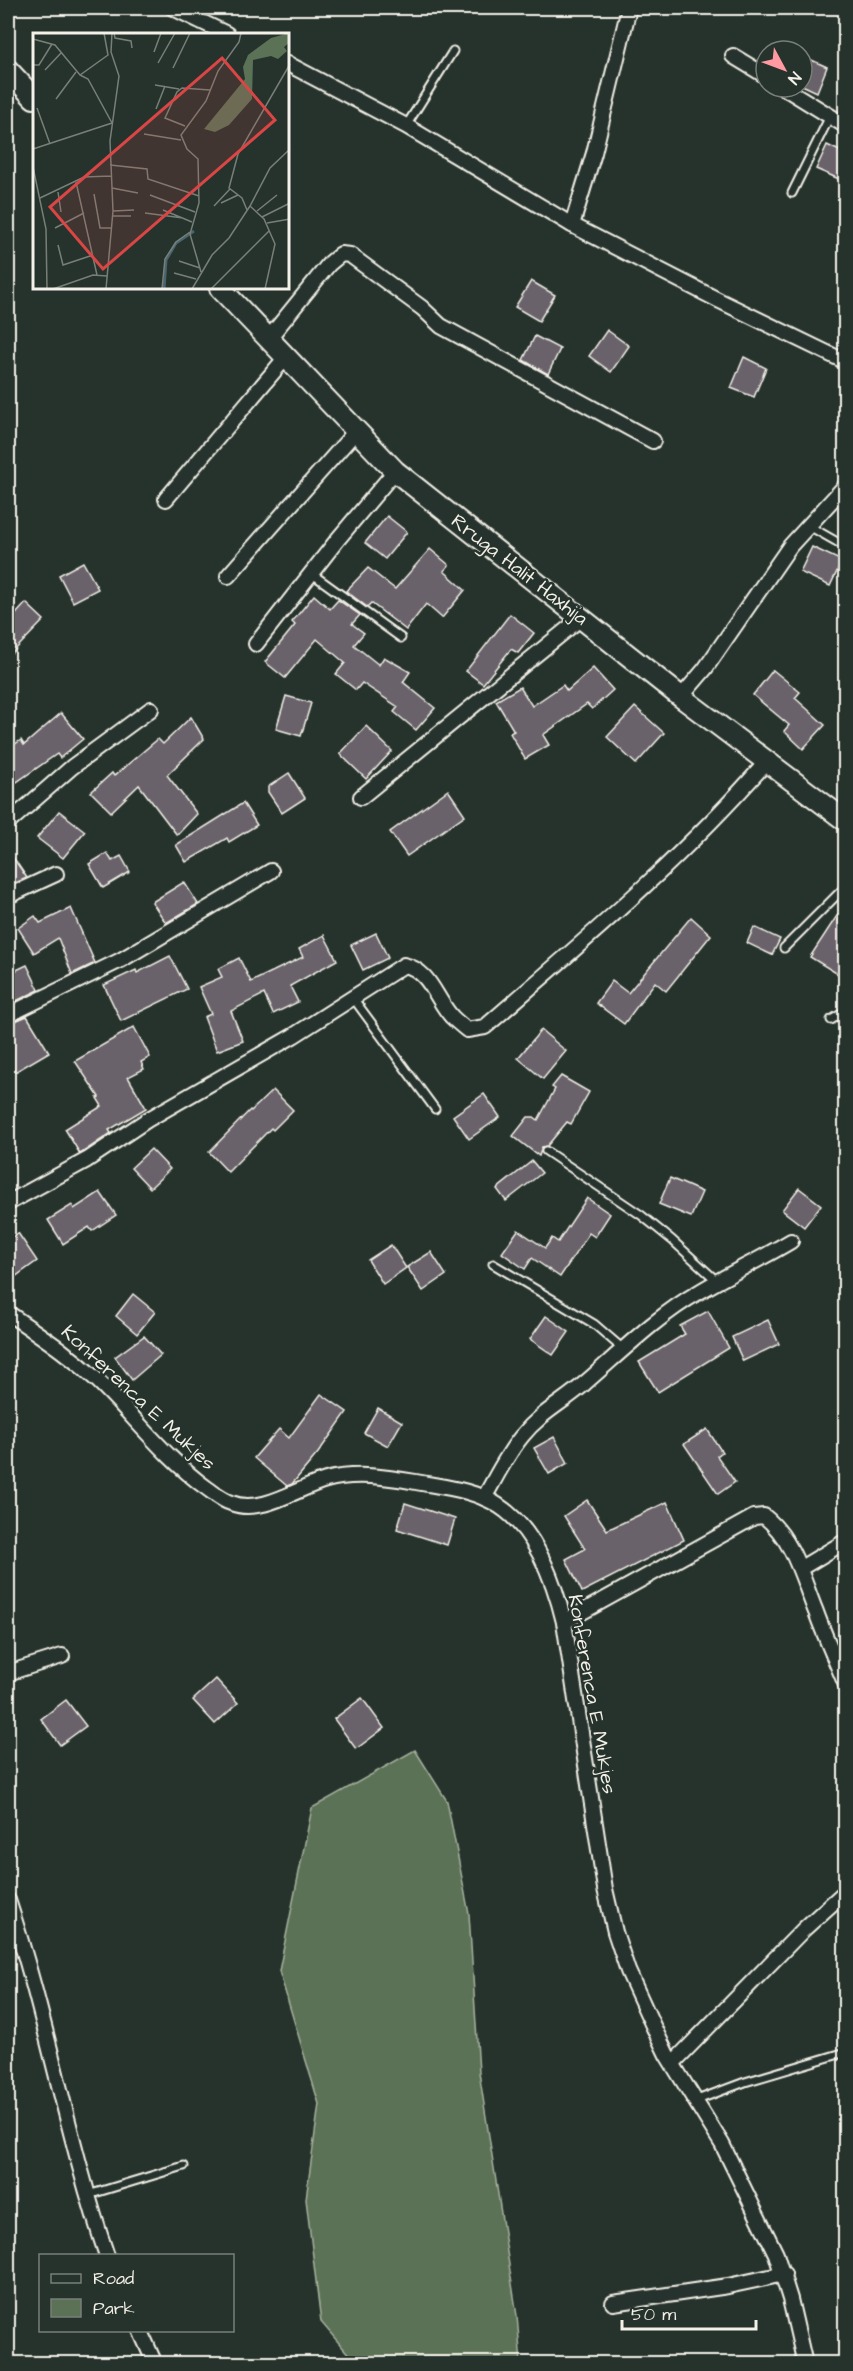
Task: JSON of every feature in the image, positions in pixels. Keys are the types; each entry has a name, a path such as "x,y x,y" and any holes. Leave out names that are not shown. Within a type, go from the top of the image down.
{"street":[{"path":"173,8 188,11 225,33"},
{"path":"572,225 594,153 628,8"},
{"path":"733,56 754,69"},
{"path":"290,65 406,126 572,225 846,362"},
{"path":"8,70 33,97"},
{"path":"802,99 846,126"},
{"path":"269,338 328,264 340,254 350,255 422,308 441,326 653,441"},
{"name":"Rruga Halit Haxhija","path":"222,290 395,471 681,697 768,760 846,821"},
{"path":"166,499 287,356"},
{"path":"228,576 356,431"},
{"path":"256,644 310,573 395,471"},
{"path":"681,697 705,669 790,546 846,484"},
{"path":"361,797 581,618"},
{"path":"8,823 72,767 151,709"},
{"path":"8,1203 87,1160 147,1120 353,998 404,965 415,967 422,974 452,1017 467,1030 485,1027 596,931 694,840 768,760"},
{"path":"8,1015 121,960 271,871"},
{"path":"8,896 57,874"},
{"path":"484,1498 507,1457 539,1417 583,1386 623,1348 672,1310 699,1292 790,1241"},
{"name":"Konferenca E Mukjes","path":"8,1313 49,1339 75,1360 174,1461 200,1483 230,1503 245,1506 262,1504 324,1480 346,1476 410,1481 445,1487 484,1498 498,1505 510,1515 528,1537 552,1584 564,1622 610,1911 628,1971 654,2028 742,2182 783,2274 805,2364"},
{"path":"564,1622 754,1517 764,1516 772,1523 801,1568 815,1610 846,1685"},
{"path":"801,1568 846,1541"},
{"path":"8,1673 62,1656"},
{"path":"673,2063 804,1929 846,1892"},
{"path":"8,1900 23,1946 88,2195 106,2254"},
{"path":"613,2303 728,2286 783,2274"},
{"path":"140,2332 155,2364"}],"lane":[{"path":"406,126 453,51"},
{"path":"792,193 830,116"},
{"path":"808,525 846,547"},
{"path":"310,573 401,638"},
{"path":"784,948 846,886"},
{"path":"353,998 435,1109"},
{"path":"831,1020 846,1011"},
{"path":"546,1151 641,1215 718,1283"},
{"path":"493,1264 594,1324 623,1348"},
{"path":"697,2100 745,2082 846,2052"},
{"path":"88,2195 184,2166"}],"green space":[{"path":"415,1750 447,1801 469,1914 479,2072 517,2316 521,2363 356,2363 321,2322 306,2199 319,2104 279,1971 312,1808"}],"building":[{"path":"814,61 827,67 817,92 814,91"},
{"path":"827,145 846,154 846,182 816,169"},
{"path":"531,281 555,295 539,321 515,307"},
{"path":"607,330 629,346 611,372 589,356"},
{"path":"535,336 560,349 548,374 523,360"},
{"path":"744,357 766,368 754,397 731,388"},
{"path":"387,516 407,532 385,559 365,543"},
{"path":"812,547 842,561 830,586 800,572"},
{"path":"430,549 449,565 444,571 465,590 442,618 426,604 406,630 371,603 367,607 346,591 368,568 395,589"},
{"path":"83,562 98,589 73,602 59,575"},
{"path":"314,595 330,609 338,600 360,615 352,624 364,633 354,645 379,665 384,657 410,672 403,682 435,708 416,730 394,712 398,707 362,683 356,690 336,674 345,663 317,639 285,678 265,662 295,625 292,622"},
{"path":"26,603 44,620 8,657 8,623"},
{"path":"510,614 534,633 518,653 511,649 483,684 466,671"},
{"path":"593,668 613,690 592,709 587,704 543,735 549,745 525,759 510,733 514,731 496,701 520,687 532,706 563,685 567,691"},
{"path":"773,670 800,692 795,698 825,725 803,749 784,731 789,725 753,695"},
{"path":"286,696 311,703 301,736 276,729"},
{"path":"635,707 664,733 636,764 607,737"},
{"path":"61,713 83,739 60,758 57,754 8,788 8,749 21,740 24,745"},
{"path":"191,717 204,739 167,775 197,814 177,835 139,785 111,812 91,792 112,773 114,776 158,739 163,744"},
{"path":"366,726 392,751 366,779 340,754"},
{"path":"289,773 305,798 282,813 268,792 268,787"},
{"path":"448,790 465,815 407,856 390,832"},
{"path":"243,803 257,825 229,842 227,838 186,862 176,845"},
{"path":"59,811 85,831 63,858 37,838"},
{"path":"8,850 27,878 8,886"},
{"path":"107,853 112,861 121,856 130,872 103,888 89,864"},
{"path":"184,882 198,904 166,923 152,902"},
{"path":"846,902 846,979 810,957"},
{"path":"71,908 95,963 72,974 58,938 34,953 18,928 35,916 40,923"},
{"path":"691,917 711,935 666,991 655,982 624,1024 596,1003 612,981 628,993"},
{"path":"754,927 780,939 772,955 747,943"},
{"path":"376,933 388,958 363,970 351,945"},
{"path":"324,935 337,960 290,986 298,1002 273,1014 264,994 231,1011 243,1041 217,1051 204,1017 211,1014 199,987 222,977 218,969 239,958 251,982 303,957 299,949"},
{"path":"170,956 187,989 121,1021 104,985 136,970 137,973"},
{"path":"27,965 39,990 8,1005 8,974"},
{"path":"27,1016 49,1052 15,1072 8,1060 8,1024"},
{"path":"134,1027 150,1057 141,1062 144,1069 128,1077 146,1108 109,1130 111,1133 80,1154 65,1129 102,1106 97,1098 99,1097 75,1061"},
{"path":"541,1030 566,1051 543,1079 518,1058"},
{"path":"561,1076 589,1092 571,1124 567,1122 547,1146 542,1147 539,1156 513,1136 528,1117 538,1120 555,1089 552,1087"},
{"path":"273,1090 293,1110 273,1130 271,1128 228,1172 209,1152"},
{"path":"484,1094 500,1117 469,1139 453,1116"},
{"path":"151,1149 170,1169 150,1188 131,1168"},
{"path":"532,1161 542,1173 506,1201 497,1189"},
{"path":"670,1178 702,1192 691,1217 659,1204"},
{"path":"799,1188 821,1205 804,1227 782,1210"},
{"path":"100,1192 116,1215 92,1231 89,1227 63,1244 48,1220 72,1205 74,1209"},
{"path":"587,1198 610,1214 595,1237 589,1233 560,1277 532,1258 525,1269 502,1253 518,1230 545,1248 552,1238 558,1242"},
{"path":"18,1233 37,1261 8,1282 8,1240"},
{"path":"391,1245 406,1268 383,1284 368,1260"},
{"path":"431,1252 446,1275 423,1291 407,1267"},
{"path":"133,1294 155,1312 137,1334 116,1316"},
{"path":"708,1311 729,1348 658,1392 639,1362 685,1334 680,1326"},
{"path":"546,1316 569,1332 553,1355 530,1339"},
{"path":"768,1320 779,1344 743,1361 732,1337"},
{"path":"144,1336 161,1355 132,1380 115,1357"},
{"path":"321,1394 347,1412 318,1453 292,1484 287,1486 254,1458 279,1429 289,1438"},
{"path":"378,1408 402,1422 388,1446 364,1433"},
{"path":"707,1429 722,1452 717,1456 735,1482 718,1494 684,1444"},
{"path":"554,1437 568,1463 549,1474 534,1448"},
{"path":"587,1500 607,1530 667,1502 684,1540 582,1592 566,1559 585,1549 564,1516"},
{"path":"405,1503 455,1519 447,1545 397,1529"},
{"path":"216,1679 238,1703 215,1724 193,1700"},
{"path":"362,1698 384,1728 356,1749 334,1719"},
{"path":"66,1700 86,1726 60,1745 41,1719"}]}
